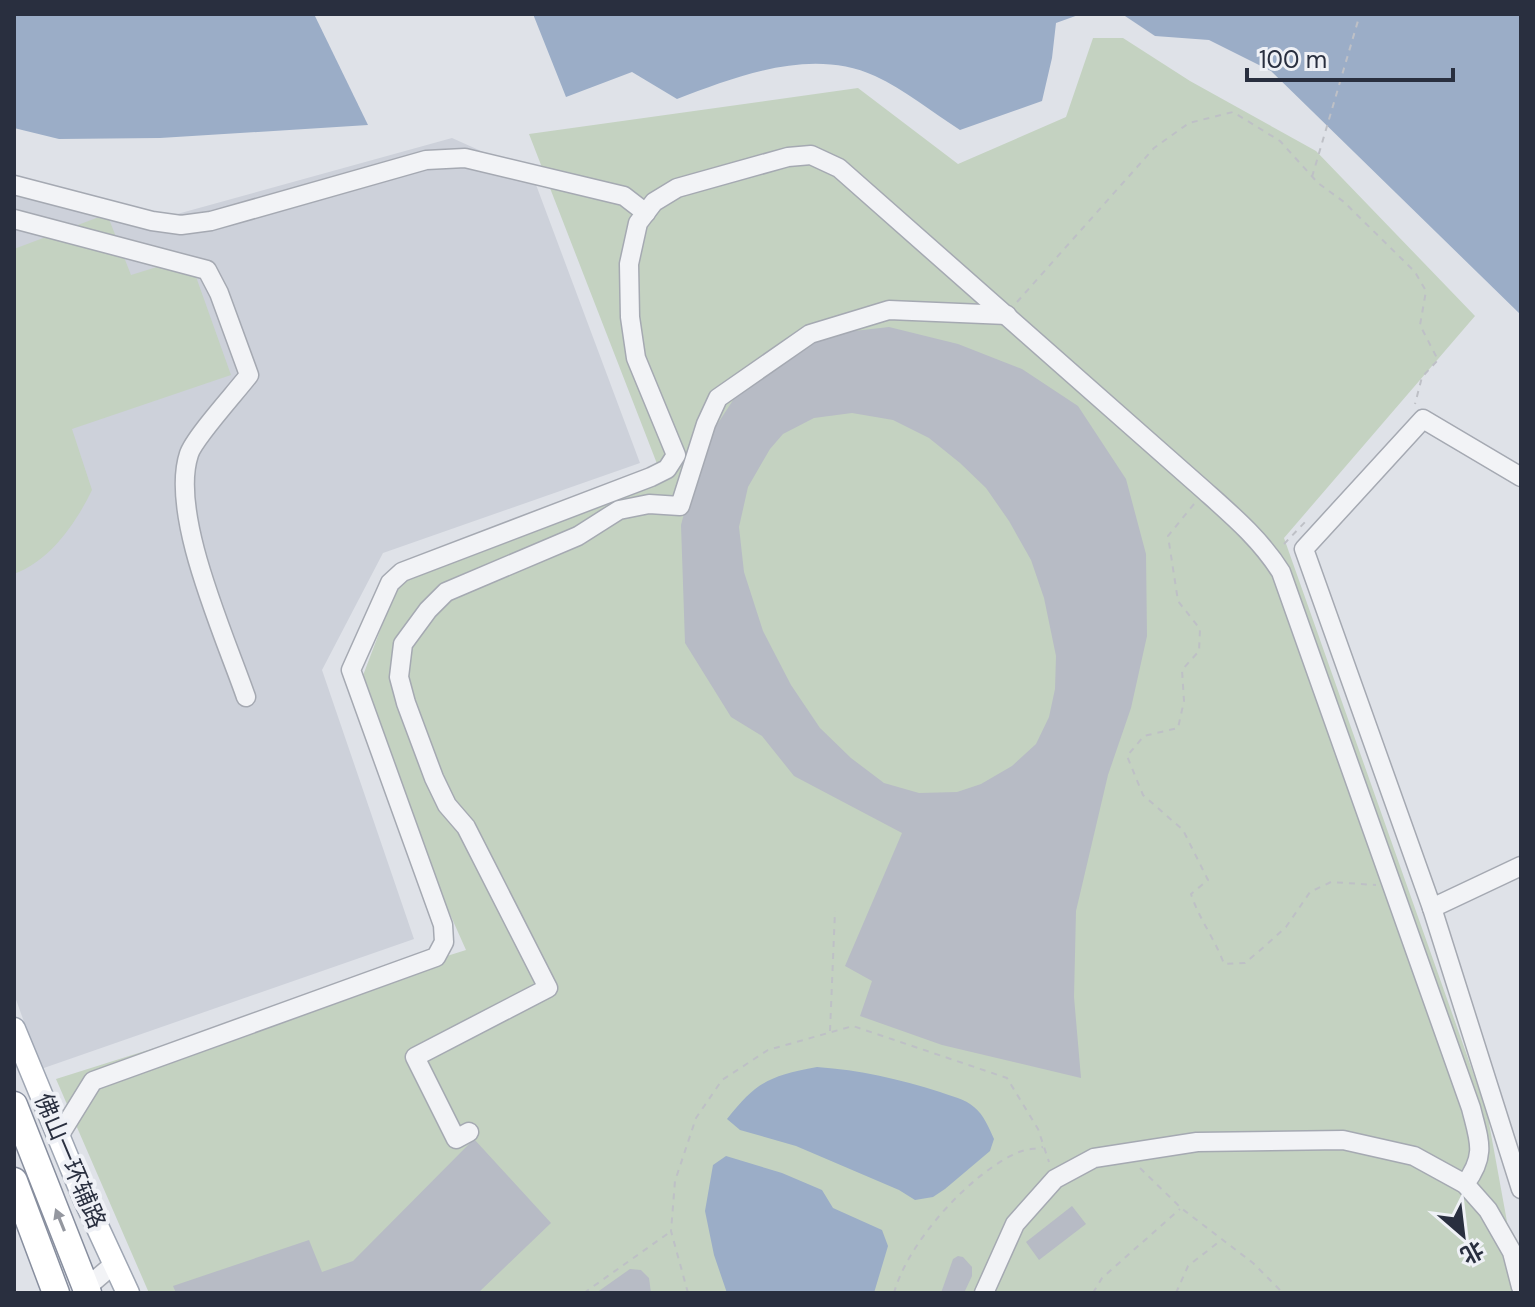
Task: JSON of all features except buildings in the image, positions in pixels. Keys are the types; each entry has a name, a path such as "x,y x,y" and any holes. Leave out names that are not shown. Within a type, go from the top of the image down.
{"highway":[{"path":"14,1105 87,1290"},
{"path":"14,1181 56,1293"}],"main road":[{"name":"佛山一环辅路","path":"14,1029 128,1293"}],"street":[{"path":"59,1136 93,1081 436,957 444,942 443,925 351,670 390,583 402,572 667,469 676,455 636,358 630,317 629,264 638,223 654,202 677,188 788,157 811,155 839,168 1205,491 1272,556 1281,572 1471,1108 1482,1149 1475,1171 1465,1184"},
{"path":"14,185 152,221 181,225 211,221 426,160 465,158 624,196 646,213"},
{"path":"14,219 207,270 219,293 249,375 189,452 183,495 192,544 246,697"},
{"path":"469,1132 456,1139 415,1057 548,988 466,827 447,805 434,778 399,677 403,644 428,610 446,592 578,536 619,510 649,504 680,506 706,424 718,398 810,334 889,310 1007,315"},
{"path":"1521,477 1423,419 1304,549 1432,908 1521,1189"},
{"path":"1432,908 1521,866"},
{"path":"984,1293 1015,1224 1055,1179 1094,1158 1197,1142 1343,1140 1414,1156 1465,1184 1488,1210 1512,1252 1521,1287"},
{"path":"87,1290 114,1264"}],"path":[{"path":"1312,177 1360,14"},
{"path":"1007,315 1154,148 1189,123 1233,112 1280,141 1312,177 1344,202 1415,272 1426,291 1420,325 1438,360 1422,377 1415,404"},
{"path":"1205,491 1168,536 1178,601 1200,629 1199,651 1182,670 1184,701 1178,728 1144,736 1127,756 1143,795 1183,830 1208,880 1191,894 1197,913 1215,939 1224,964 1245,963 1286,927 1310,892 1331,882 1377,885 1394,891"},
{"path":"1272,556 1313,514"},
{"path":"830,1033 835,911"},
{"path":"688,1293 671,1231 675,1181 696,1118 722,1080 768,1050 853,1026 1007,1078 1038,1129 1044,1147 1019,1151 973,1180 923,1234 894,1293"},
{"path":"1124,1153 1181,1208 1253,1263 1283,1293"},
{"path":"1093,1293 1102,1278 1181,1208"},
{"path":"584,1293 671,1231"},
{"path":"1176,1293 1188,1266 1222,1240"}],"shaded area":[{"path":"452,138 532,174 640,463 383,553 322,670 414,939 41,1069 14,994 14,178 170,216"}],"green space":[{"path":"1093,38 1123,38 1190,81 1316,151 1475,316 1284,538 1487,1112 1520,1293 149,1293 56,1079 466,950 354,699 405,565 661,474 529,134 858,88 958,164 1066,117"},
{"path":"107,214 131,275 189,257 231,375 72,429 92,490 60,540 39,560 14,574 14,249"}],"water":[{"path":"14,14 314,14 368,125 160,138 59,139 14,128"},
{"path":"533,14 1081,14 1056,23 1042,101 960,130 908,94 875,76 826,64 775,68 677,99 632,72 566,97"},
{"path":"1122,14 1521,14 1521,315 1271,71 1209,40 1155,36"},
{"path":"817,1067 894,1079 966,1102 978,1110 988,1126 994,1139 990,1151 933,1197 915,1200 899,1190 796,1146 740,1130 727,1119 747,1096 766,1082"},
{"path":"726,1156 782,1173 822,1190 833,1208 882,1230 888,1246 874,1293 727,1293 714,1255 705,1211 713,1165"}]}
